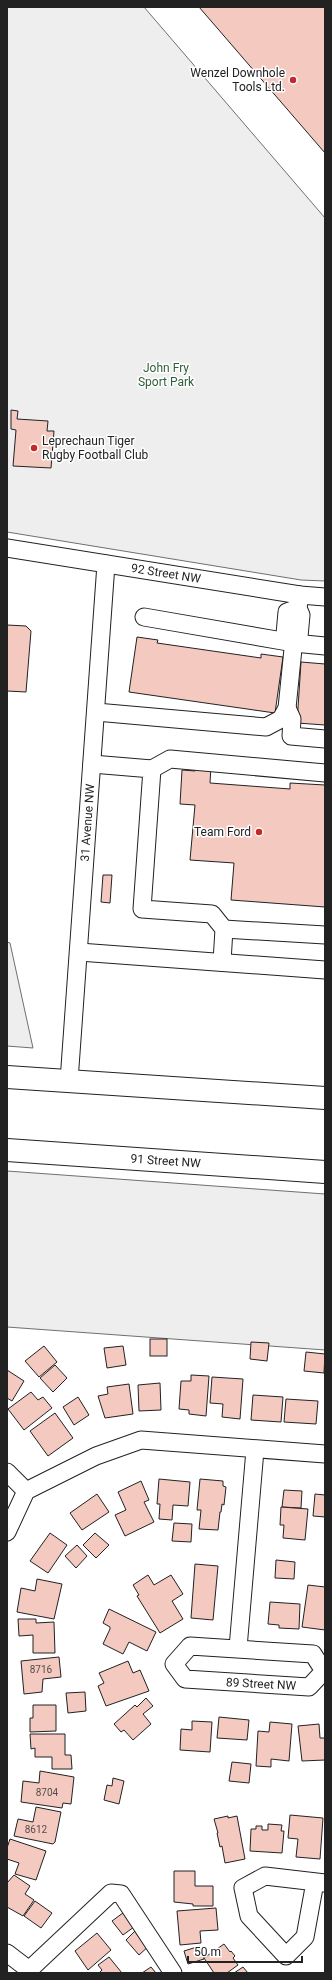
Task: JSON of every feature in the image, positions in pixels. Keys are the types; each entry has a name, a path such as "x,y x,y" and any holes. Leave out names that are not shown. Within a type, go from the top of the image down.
{"main road":[{"path":"7,1077 325,1098"},
{"name":"91 Street NW","path":"7,1150 325,1172"},
{"path":"219,1165 325,1166"}],"street":[{"name":"92 Street NW","path":"7,548 106,564 299,601 325,597"},
{"name":"31 Avenue NW","path":"70,1081 106,564"},
{"path":"294,641 285,634 287,612 299,601"},
{"path":"144,617 325,646"},
{"path":"96,712 266,727 281,719 287,708 294,641"},
{"path":"287,708 292,719 291,736 325,739"},
{"path":"92,764 152,769 170,759 325,773"},
{"path":"152,769 142,909 212,914 224,929 222,962"},
{"path":"224,929 325,934"},
{"path":"79,952 325,970"},
{"path":"7,1532 26,1491 96,1456 141,1440 255,1450 325,1454"},
{"path":"238,1648 255,1450"},
{"path":"7,1472 26,1491"},
{"name":"89 Street NW","path":"190,1646 238,1648 313,1654 324,1671 309,1687 185,1679 174,1664 190,1646"},
{"path":"265,1876 320,1882 305,1937 286,1956 249,1916 243,1888 265,1876"},
{"path":"7,1954 27,1970 111,1893 121,1894 174,1973"}],"green space":[{"name":"John Fry Sport Park","path":"7,7 144,7 325,218 325,581 301,580 7,532"},
{"path":"7,942 10,943 33,1048 7,1046"},
{"path":"7,1171 325,1194 325,1350 7,1327"}],"building":[{"name":"Wenzel Downhole Tools Ltd.","path":"199,7 325,7 325,153"},
{"name":"Leprechaun Tiger Rugby Football Club","path":"11,410 18,411 17,419 48,421 47,431 54,431 51,468 13,466 16,430 11,429"},
{"path":"7,625 26,626 31,631 26,692 7,691"},
{"path":"137,637 158,640 157,643 261,658 261,654 283,657 275,713 129,692"},
{"path":"301,662 325,664 325,725 297,723"},
{"name":"Team Ford","path":"196,765 211,766 210,783 290,789 290,783 325,785 325,907 231,900 234,863 190,860 195,805 180,804 182,770 195,771"},
{"path":"103,875 112,875 110,903 101,902"},
{"path":"150,1339 167,1339 167,1356 150,1356"},
{"path":"251,1342 269,1343 267,1361 250,1359"},
{"path":"44,1346 57,1362 39,1377 25,1361"},
{"path":"123,1346 126,1365 107,1368 104,1348"},
{"path":"306,1352 325,1354 324,1373 304,1371"},
{"path":"55,1365 67,1378 53,1392 40,1378"},
{"path":"7,1370 24,1381 12,1401 7,1398"},
{"path":"191,1375 209,1376 206,1416 189,1414 189,1410 179,1409 181,1381 191,1381"},
{"path":"212,1377 243,1379 240,1419 222,1417 223,1404 210,1403"},
{"path":"160,1383 161,1410 139,1411 138,1385"},
{"path":"129,1384 133,1414 105,1418 98,1396 108,1394 107,1387"},
{"path":"31,1392 38,1400 43,1397 52,1408 24,1430 8,1409"},
{"path":"253,1395 283,1397 281,1422 251,1420"},
{"path":"78,1397 89,1415 74,1425 63,1407"},
{"path":"286,1399 318,1401 316,1424 284,1422"},
{"path":"55,1413 73,1438 48,1456 30,1431"},
{"path":"159,1479 190,1482 188,1506 173,1505 172,1520 159,1519 160,1504 157,1504"},
{"path":"200,1479 223,1481 223,1486 226,1487 224,1505 222,1504 220,1512 218,1530 199,1529 201,1510 197,1510"},
{"path":"141,1481 149,1500 144,1502 154,1522 125,1536 115,1515 126,1510 118,1492"},
{"path":"284,1490 302,1491 301,1508 282,1507"},
{"path":"97,1494 109,1512 82,1530 70,1513"},
{"path":"315,1494 325,1495 325,1517 313,1516"},
{"path":"281,1507 308,1509 305,1540 283,1538 284,1525 280,1525"},
{"path":"174,1523 192,1524 191,1542 172,1541"},
{"path":"50,1533 67,1545 48,1573 30,1561"},
{"path":"95,1533 109,1545 96,1558 83,1545"},
{"path":"77,1545 87,1556 76,1568 65,1556"},
{"path":"276,1560 295,1562 294,1579 275,1578"},
{"path":"195,1564 218,1566 213,1620 191,1618"},
{"path":"148,1575 154,1585 171,1575 183,1594 172,1601 183,1619 160,1633 137,1596 139,1595 133,1585"},
{"path":"37,1579 62,1584 54,1619 17,1612 21,1588 35,1591"},
{"path":"308,1585 325,1587 325,1630 302,1627"},
{"path":"270,1602 300,1604 299,1629 279,1628 279,1625 268,1624"},
{"path":"109,1609 156,1632 147,1651 129,1642 123,1654 103,1644 110,1629 110,1627 103,1623"},
{"path":"18,1619 36,1619 36,1623 54,1622 55,1653 33,1653 33,1635 19,1636"},
{"path":"59,1657 61,1677 43,1679 42,1692 24,1694 21,1661"},
{"path":"128,1661 133,1673 140,1670 149,1691 106,1706 98,1686 104,1683 99,1673"},
{"path":"85,1692 86,1711 68,1713 66,1693"},
{"path":"146,1698 153,1706 143,1714 151,1724 133,1740 124,1730 121,1732 114,1724 135,1705 137,1707"},
{"path":"33,1705 56,1705 56,1731 30,1732 30,1718 33,1718"},
{"path":"219,1717 249,1720 247,1740 217,1738"},
{"path":"192,1721 212,1722 210,1752 180,1750 181,1729 192,1730"},
{"path":"270,1722 292,1724 289,1761 271,1759 271,1767 256,1766 258,1731 269,1732"},
{"path":"319,1724 320,1738 325,1738 325,1760 302,1761 298,1726"},
{"path":"30,1734 65,1734 65,1755 71,1755 72,1769 52,1769 52,1757 35,1757 35,1748 31,1749"},
{"path":"232,1762 251,1764 249,1783 229,1781"},
{"path":"40,1771 74,1777 71,1804 63,1803 62,1808 21,1802 23,1781 39,1783"},
{"path":"113,1778 124,1781 119,1804 104,1800 107,1785 112,1786"},
{"path":"36,1807 61,1812 55,1842 53,1844 14,1836 18,1819 33,1822"},
{"path":"290,1815 323,1818 320,1859 296,1857 298,1839 288,1838"},
{"path":"228,1816 228,1818 237,1816 245,1859 225,1863 222,1846 220,1847 214,1819"},
{"path":"268,1824 282,1825 281,1831 284,1831 282,1853 250,1851 251,1829 256,1829 256,1826 262,1826 262,1830 268,1830"},
{"path":"10,1839 46,1851 36,1880 15,1874 19,1863 7,1859 7,1848"},
{"path":"174,1871 195,1871 195,1886 213,1886 213,1906 193,1906 193,1904 174,1902"},
{"path":"14,1875 30,1886 25,1894 34,1900 23,1916 7,1907 7,1883"},
{"path":"35,1901 52,1913 41,1928 24,1916"},
{"path":"216,1908 218,1930 200,1931 201,1943 180,1945 177,1911"},
{"path":"127,1910 138,1924 123,1935 112,1921"},
{"path":"137,1929 151,1944 139,1955 126,1940"},
{"path":"97,1933 111,1950 88,1970 75,1951"},
{"path":"224,1944 235,1956 233,1958 238,1965 227,1973 214,1973 204,1958"},
{"path":"200,1946 204,1959 188,1964 184,1951"},
{"path":"109,1957 122,1973 99,1973 102,1970 98,1965"},
{"path":"151,1967 156,1973 142,1973"},
{"path":"243,1967 248,1973 234,1973"}],"place":[{"name":"Wenzel Downhole Tools Ltd.","path":"293,80"},
{"name":"Leprechaun Tiger Rugby Football Club","path":"34,448"},
{"name":"Team Ford","path":"259,832"}]}
